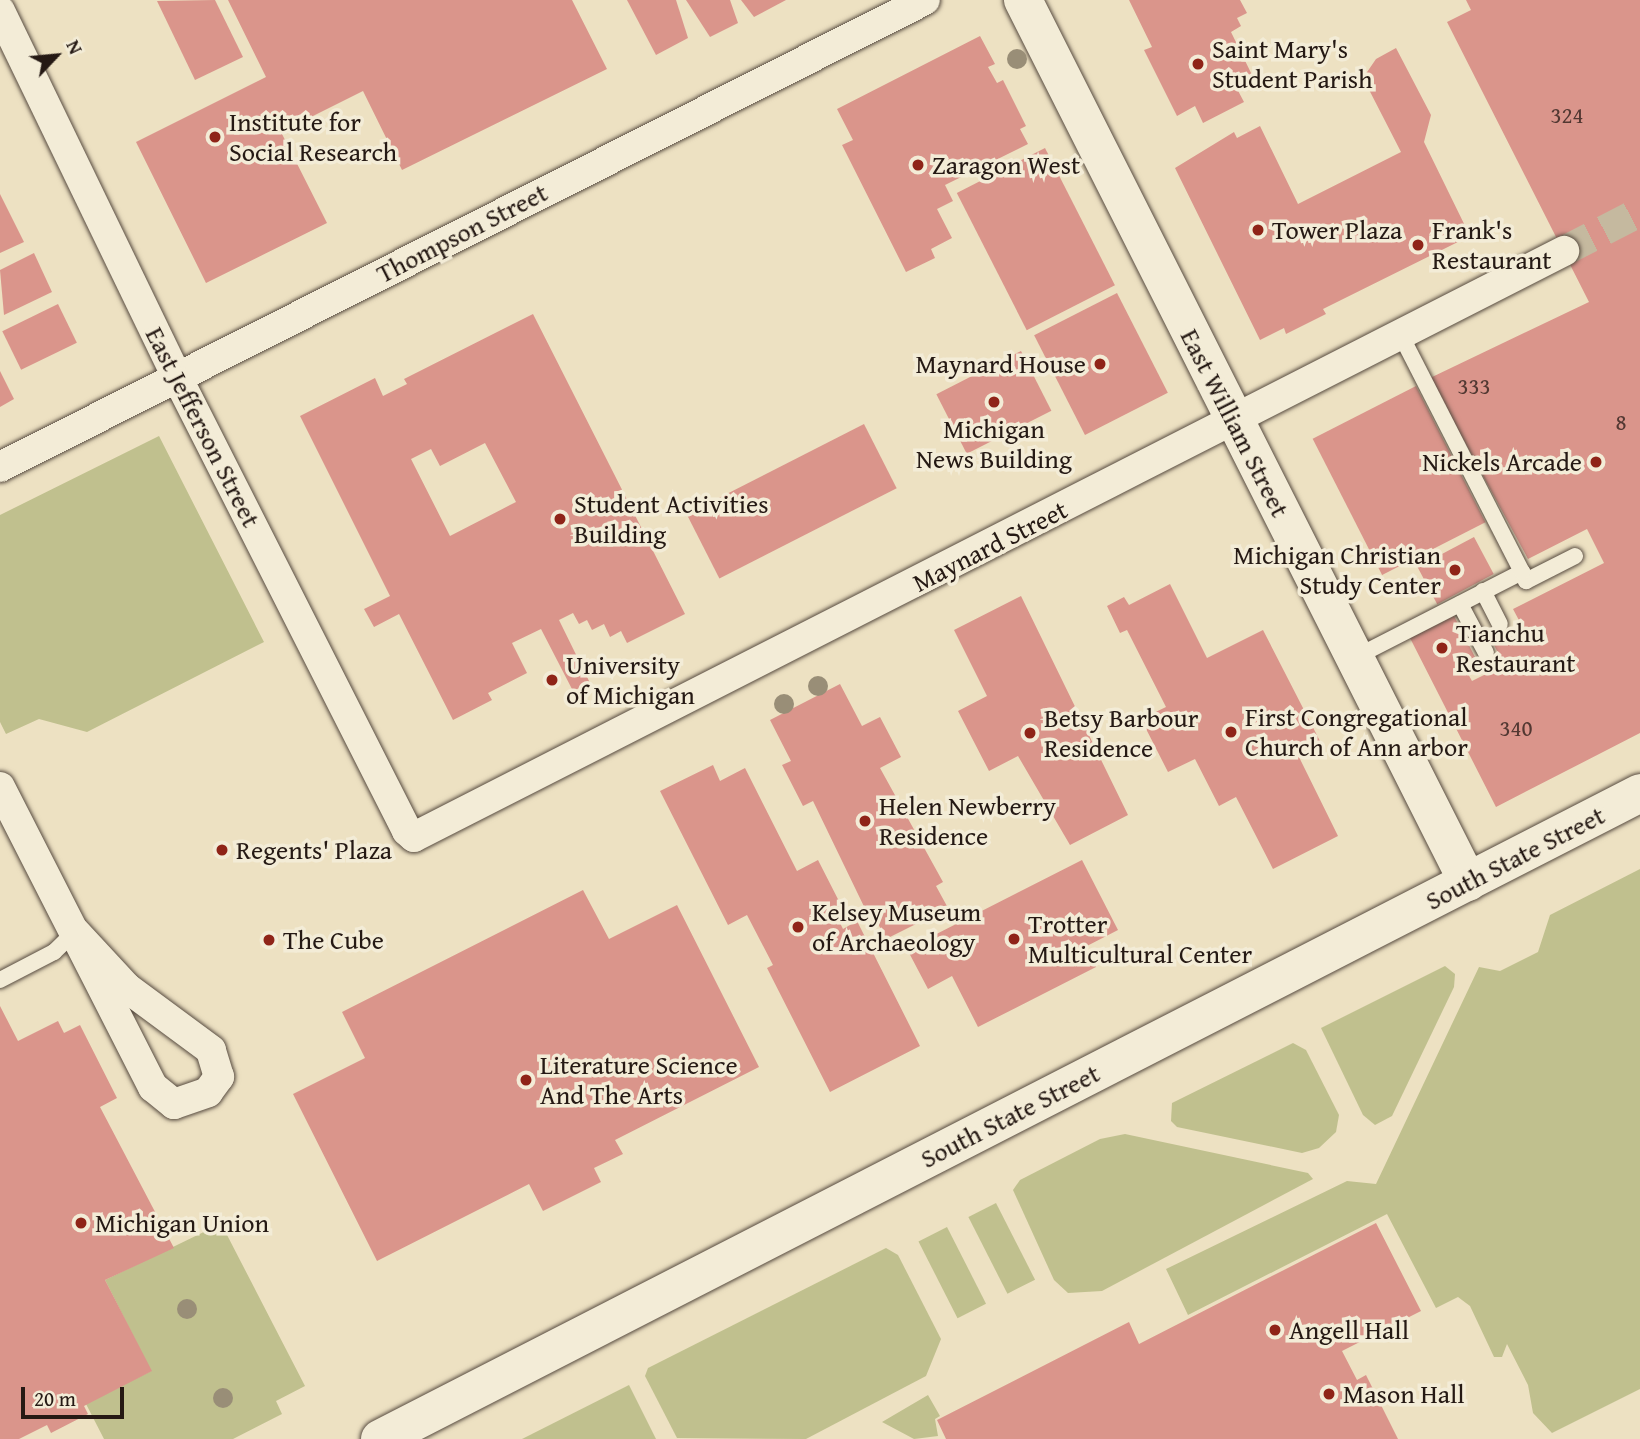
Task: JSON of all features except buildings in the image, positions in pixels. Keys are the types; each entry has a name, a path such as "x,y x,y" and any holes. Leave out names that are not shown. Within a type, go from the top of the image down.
{"main road":[{"name":"East William Street","path":"1023,0 1468,882"},
{"name":"South State Street","path":"380,1439 1640,793"}],"street":[{"name":"Thompson Street","path":"0,467 925,0"},
{"name":"East Jefferson Street","path":"0,11 177,377 407,831 414,837"},
{"name":"Maynard Street","path":"414,837 1235,422 1563,251"},
{"path":"0,787 75,932 162,1098 182,1104 208,1092 219,1077 211,1050 127,987 75,932"}],"lane":[{"path":"1401,336 1526,581 1575,556"},
{"path":"1354,658 1522,572"},
{"path":"1483,592 1500,624"},
{"path":"1460,604 1486,653"},
{"path":"0,980 54,952 75,932"}],"green space":[{"path":"159,436 264,642 87,732 39,719 6,734 0,722 0,515"},
{"path":"1640,869 1640,1389 1552,1433 1533,1413 1528,1385 1507,1344 1502,1357 1494,1357 1470,1306 1458,1297 1436,1308 1387,1214 1188,1315 1166,1269 1347,1181 1376,1184 1479,967 1500,971 1538,952 1550,915"},
{"path":"1445,966 1455,974 1454,987 1392,1116 1375,1125 1363,1115 1321,1028"},
{"path":"1293,1043 1306,1050 1339,1115 1336,1132 1319,1148 1302,1153 1177,1127 1171,1121 1172,1103"},
{"path":"1125,1134 1308,1173 1313,1179 1102,1291 1068,1293 1054,1280 1013,1190 1020,1180 1100,1139"},
{"path":"996,1203 1035,1280 1007,1294 968,1217"},
{"path":"947,1227 986,1304 958,1318 918,1242"},
{"path":"212,1228 226,1233 305,1386 276,1401 282,1414 233,1439 104,1439 86,1404 151,1371 105,1280"},
{"path":"886,1248 898,1255 941,1339 926,1376 806,1439 677,1438 645,1376 648,1368"},
{"path":"629,1385 656,1439 522,1439"},
{"path":"928,1395 940,1416 935,1419 938,1436 914,1439 882,1422"}],"tunnel":[{"path":"1564,251 1640,212"}],"place":[{"name":"Saint Mary's Student Parish","path":"1198,64"},
{"name":"Institute for Social Research","path":"215,137"},
{"name":"Zaragon West","path":"918,165"},
{"name":"Tower Plaza","path":"1258,230"},
{"name":"Frank's Restaurant","path":"1418,245"},
{"name":"Maynard House","path":"1100,364"},
{"name":"Michigan News Building","path":"994,402"},
{"name":"Nickels Arcade","path":"1596,462"},
{"name":"Student Activities Building","path":"560,519"},
{"name":"Michigan Christian Study Center","path":"1455,570"},
{"name":"Tianchu Restaurant","path":"1442,648"},
{"name":"University of Michigan","path":"552,680"},
{"name":"First Congregational Church of Ann arbor","path":"1231,732"},
{"name":"Betsy Barbour Residence","path":"1030,733"},
{"name":"Helen Newberry Residence","path":"865,821"},
{"name":"Regents' Plaza","path":"222,850"},
{"name":"Kelsey Museum of Archaeology","path":"798,927"},
{"name":"Trotter Multicultural Center","path":"1014,939"},
{"name":"The Cube","path":"269,940"},
{"name":"Literature Science And The Arts","path":"526,1080"},
{"name":"Michigan Union","path":"81,1223"},
{"name":"Angell Hall","path":"1275,1330"},
{"name":"Mason Hall","path":"1329,1394"}]}
